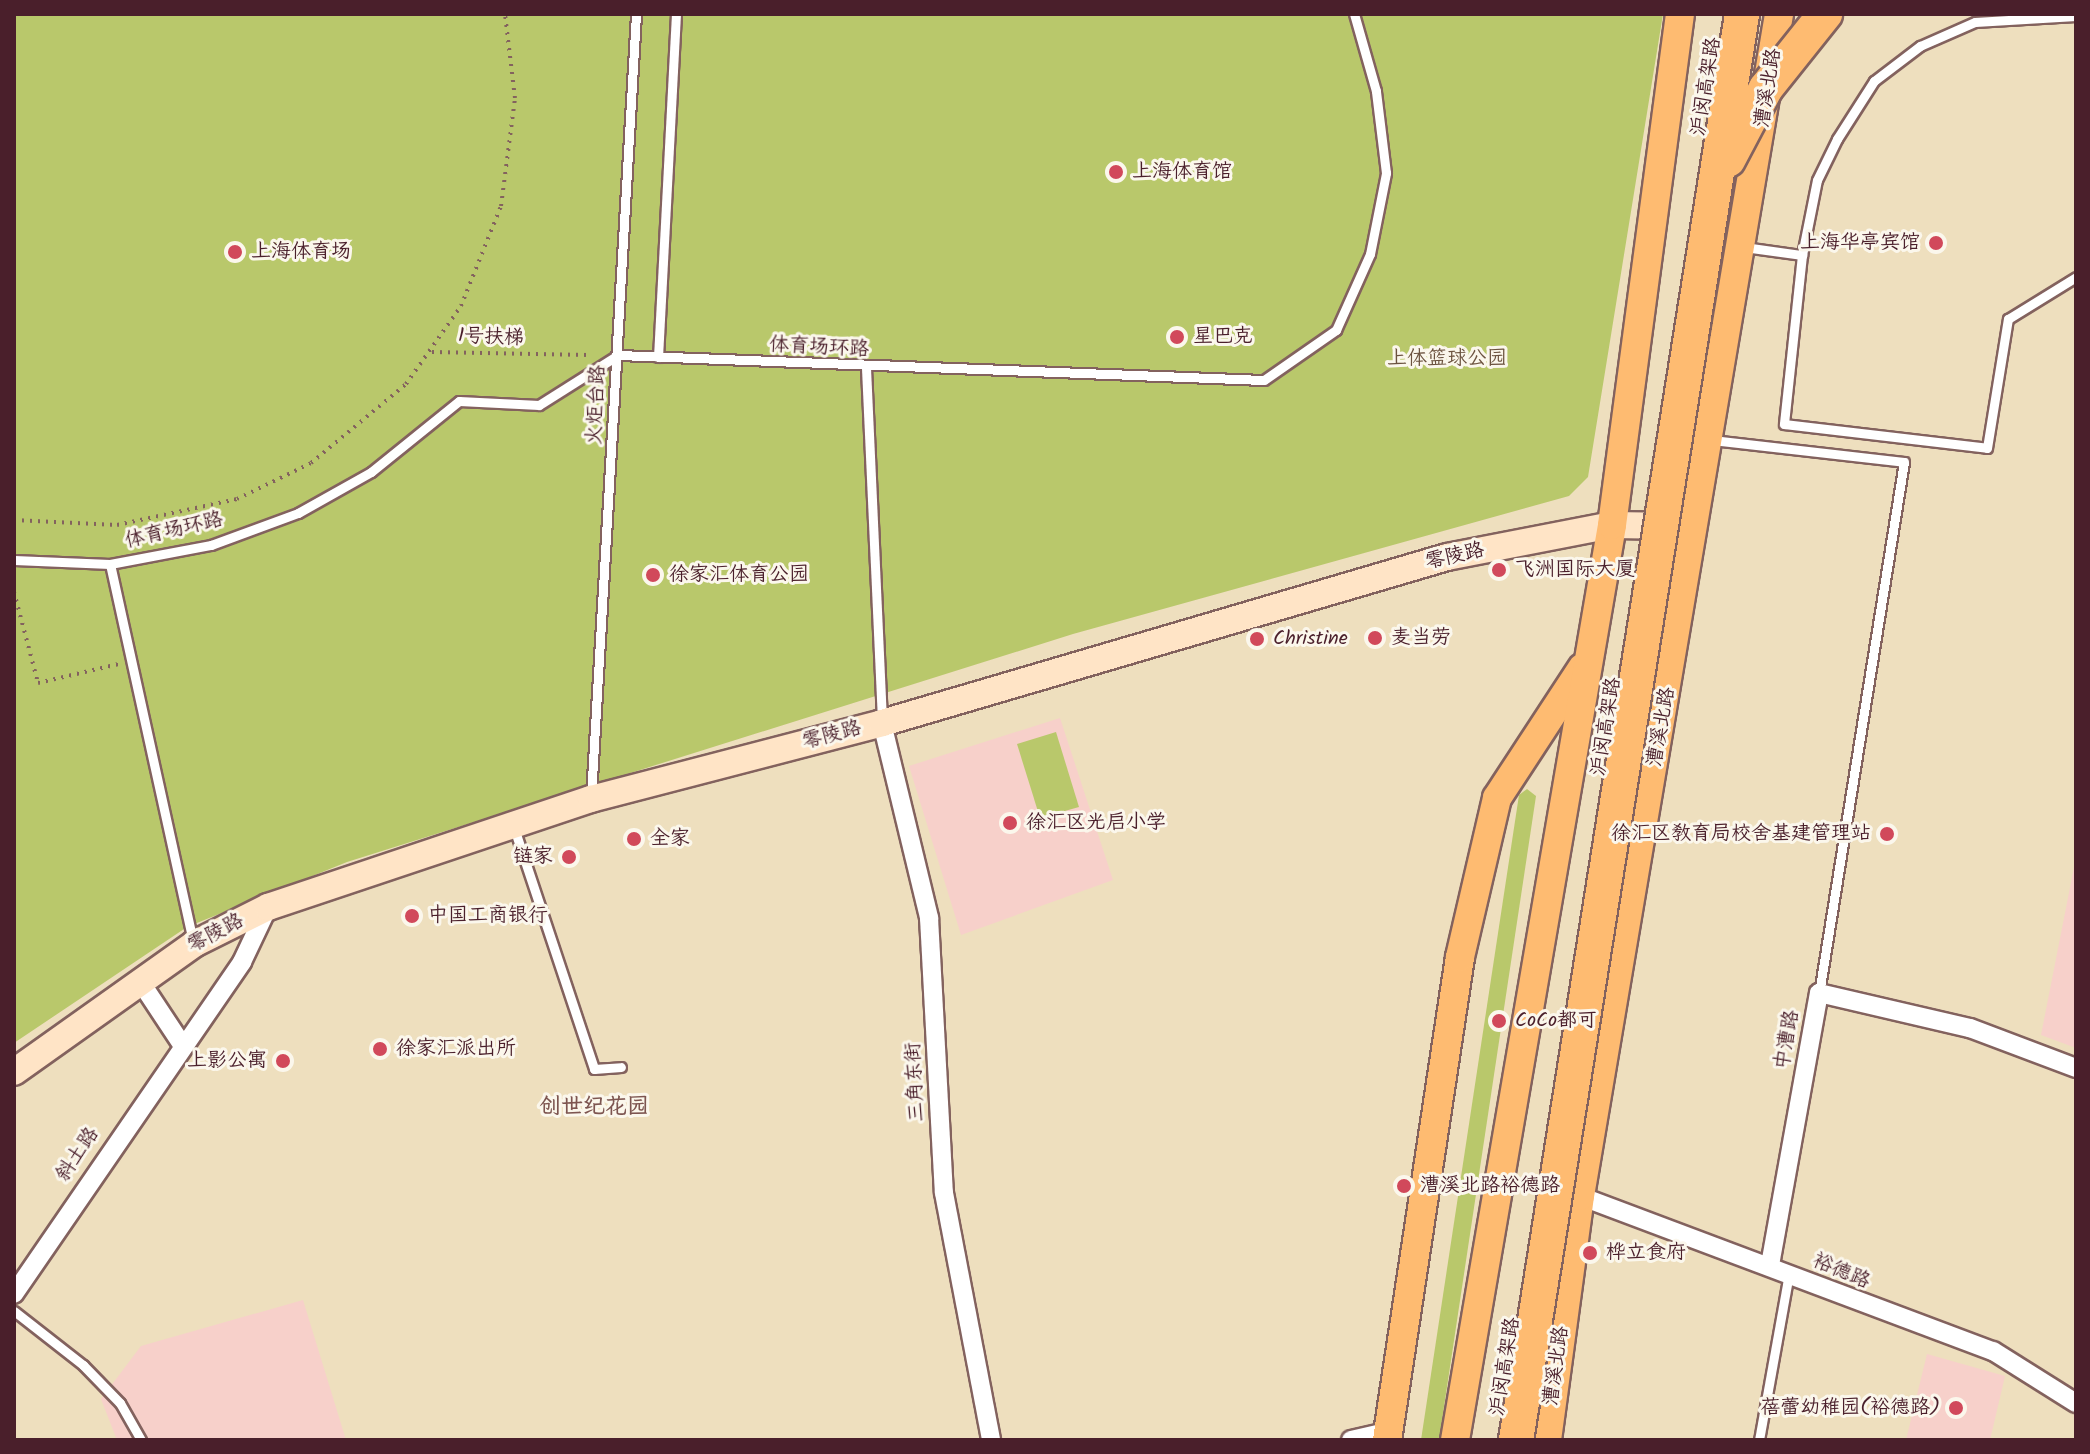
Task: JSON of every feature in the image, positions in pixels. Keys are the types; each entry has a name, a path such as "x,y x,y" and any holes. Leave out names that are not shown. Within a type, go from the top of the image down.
{"highway":[{"name":"沪闵高架路","path":"1495,1440 1719,14"},
{"path":"1516,1440 1742,14"},
{"path":"1708,217 1746,121 1825,14"}],"main road":[{"path":"1455,1440 1612,525 1680,14"},
{"name":"漕溪北路","path":"1547,1440 1580,1196 1712,440 1779,14"},
{"path":"1772,70 1786,14"},
{"path":"1387,1436 1460,957 1497,798 1589,658"}],"street":[{"name":"零陵路","path":"14,1072 194,944 268,907 591,799 882,723 1447,557 1612,525 1697,526"},
{"name":"三角东街","path":"882,723 929,918 944,1193 991,1440"},
{"name":"斜土路","path":"14,1294 181,1043 242,962 268,907"},
{"path":"140,981 181,1043"},
{"name":"中漕路","path":"1770,1265 1819,993 1970,1028 2076,1068"},
{"name":"裕德路","path":"1580,1196 1993,1351 2076,1403"},
{"path":"1351,1440 1387,1436"}],"lane":[{"name":"火炬台路","path":"591,799 636,14"},
{"path":"658,357 676,14"},
{"name":"体育场环路","path":"14,560 110,564 211,545 298,513 402,452 459,401 539,405 618,355 866,368 1264,380 1297,362 1336,330 1370,254 1386,173 1376,91 1354,14"},
{"path":"2076,16 1975,22 1920,46 1874,81 1817,180 1802,255 1784,424 1987,448 2008,319 2076,277"},
{"path":"1744,247 1802,255"},
{"path":"866,368 882,723"},
{"path":"1712,440 1904,462 1819,993"},
{"path":"110,564 194,944"},
{"path":"513,825 594,1069 621,1067"},
{"path":"1759,1440 1789,1273"},
{"path":"14,1311 83,1365 120,1403 141,1440"}],"path":[{"path":"14,520 117,525 237,499 345,439 432,352 461,306 501,206 515,98 505,14"},
{"name":"1号扶梯","path":"432,352 618,355"},
{"path":"14,592 38,683 132,661"}],"shaded area":[{"name":"徐汇区光启小学","path":"1060,718 1113,880 961,935 909,766"},
{"path":"2076,857 2076,1048 2041,1035"},
{"path":"303,1300 346,1440 117,1440 101,1399 141,1346"},
{"name":"蓓蕾幼稚园(裕德路)","path":"1927,1354 2005,1376 1990,1440 1906,1440"}],"green space":[{"name":"徐家汇体育公园","path":"14,14 1663,14 1588,477 1569,496 1073,634 347,862 187,927 14,1043"},
{"path":"1056,732 1079,807 1040,818 1017,744"},
{"path":"1527,789 1536,796 1439,1440 1421,1440 1519,795"}],"place":[{"name":"上海体育馆","path":"1116,172"},
{"name":"上海华亭宾馆","path":"1936,243"},
{"name":"上海体育场","path":"235,252"},
{"name":"星巴克","path":"1177,337"},
{"name":"飞洲国际大厦","path":"1499,570"},
{"name":"徐家汇体育公园","path":"653,575"},
{"name":"麦当劳","path":"1375,638"},
{"name":"Christine","path":"1257,639"},
{"name":"徐汇区光启小学","path":"1010,823"},
{"name":"徐汇区教育局校舍基建管理站","path":"1887,834"},
{"name":"全家","path":"634,839"},
{"name":"链家","path":"569,857"},
{"name":"中国工商银行","path":"412,916"},
{"name":"CoCo都可","path":"1499,1021"},
{"name":"徐家汇派出所","path":"380,1049"},
{"name":"上影公寓","path":"283,1061"},
{"name":"漕溪北路裕德路","path":"1404,1186"},
{"name":"桦立食府","path":"1590,1253"},
{"name":"蓓蕾幼稚园(裕德路)","path":"1956,1408"}],"district":[{"name":"创世纪花园","path":"594,1108"}],"park label":[{"name":"上体篮球公园","path":"1447,359"}]}
